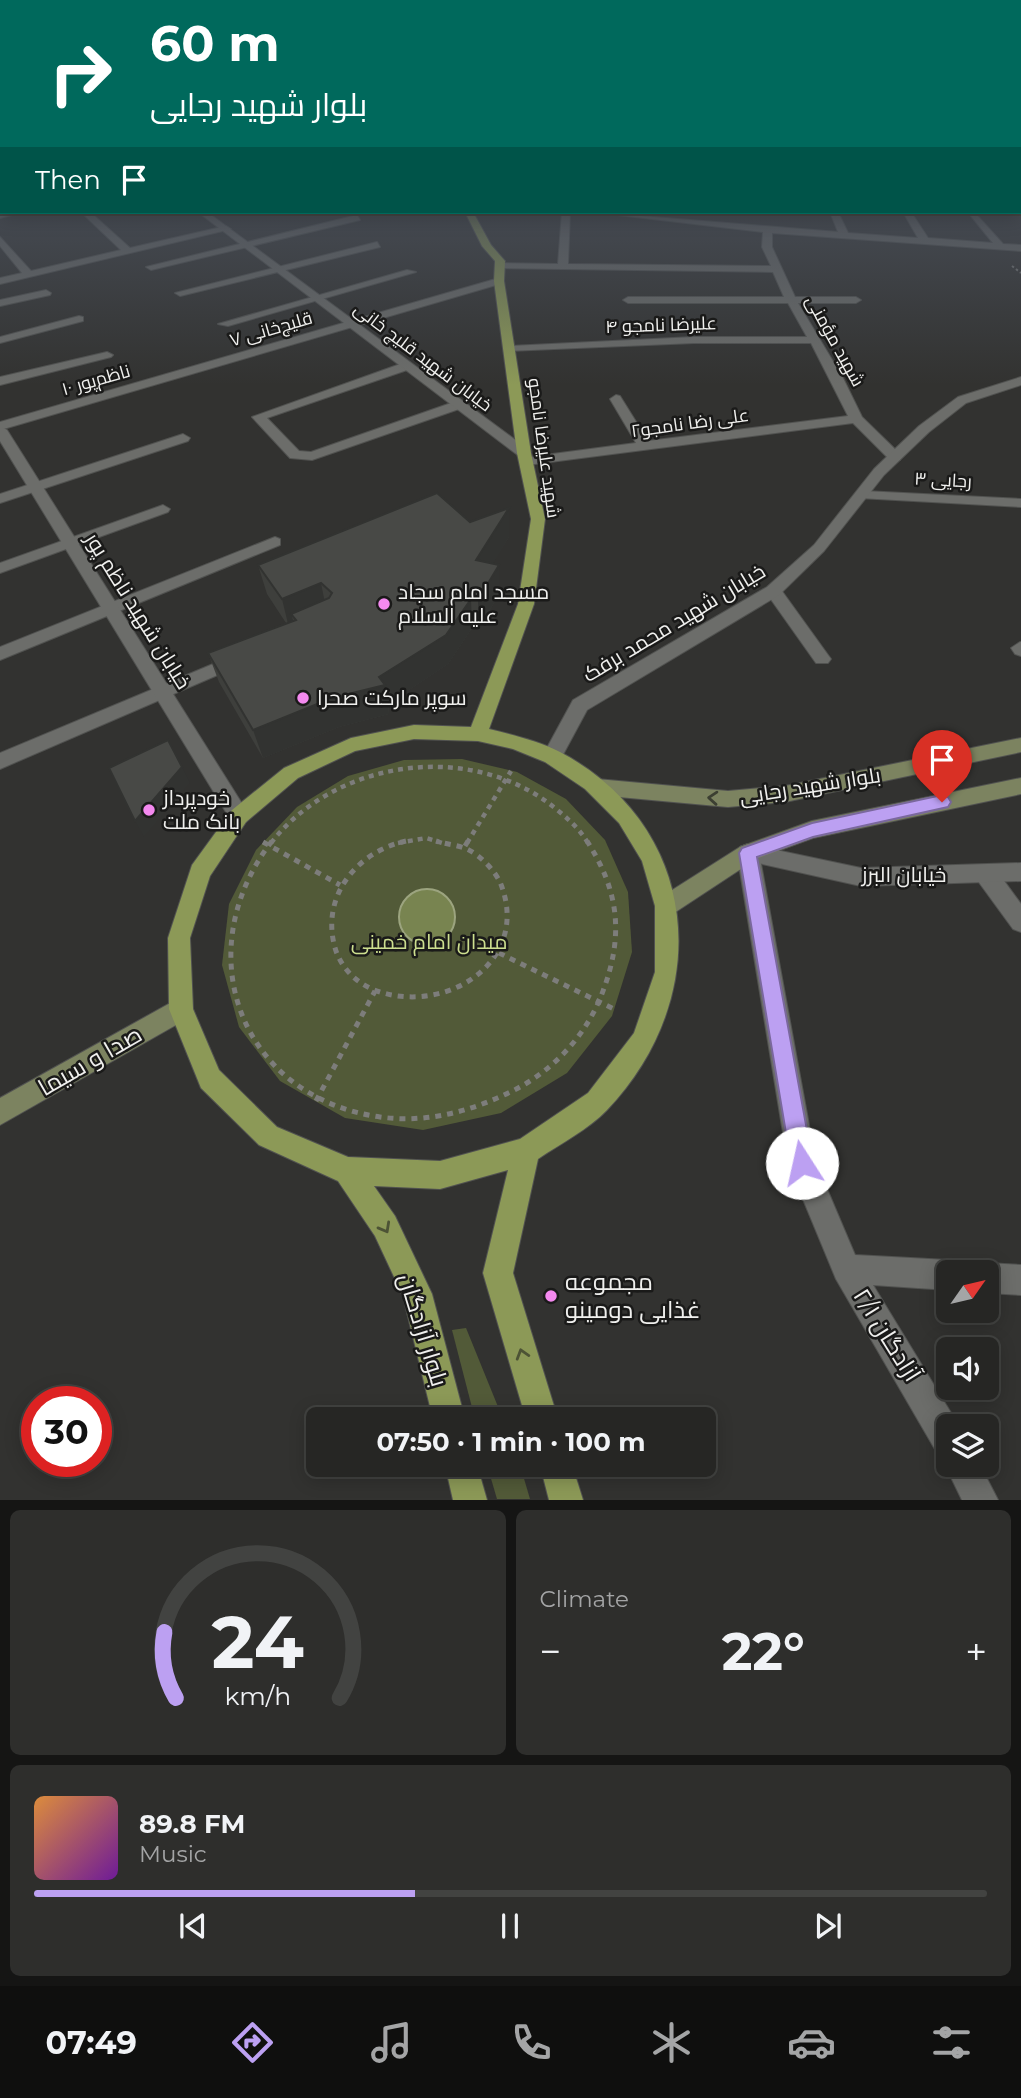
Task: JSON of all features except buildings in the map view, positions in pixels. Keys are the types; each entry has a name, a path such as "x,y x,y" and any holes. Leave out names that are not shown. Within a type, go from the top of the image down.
{"main road":[{"path":"488,245 500,266"},
{"name":"شهید علیرضا نامجو","path":"478,734 526,604 538,519 499,281 500,266"},
{"path":"414,732 478,734 516,743 552,757 597,787 626,817 652,858 666,906 667,972 644,1040 597,1102 526,1151 440,1175 348,1171 268,1136 211,1079 181,1009 179,938 201,872 239,816 291,773 351,745 414,732"},
{"name":"بلوار شهید رجایی","path":"597,787 728,799 785,794 1021,745"},
{"name":"بلوار شهید رجایی","path":"666,906 748,853 812,830 1021,786"},
{"name":"صدا و سیما","path":"0,1112 181,1009"},
{"path":"526,1151 498,1273 538,1407"},
{"name":"بلوار آزادگان","path":"348,1171 385,1226 417,1294 446,1407"},
{"path":"464,1477 470,1500"},
{"path":"559,1477 566,1500"}],"street":[{"path":"4,245 29,275"},
{"path":"122,245 130,252"},
{"path":"0,281 159,245"},
{"path":"151,267 245,245"},
{"name":"خیابان شهید قلیچ خانی","path":"245,245 526,457"},
{"path":"180,293 377,245"},
{"path":"563,266 564,245"},
{"name":"شهید مؤمنی","path":"767,245 791,300 837,378 856,419 895,457"},
{"path":"964,245 1021,248"},
{"path":"500,266 779,269"},
{"path":"224,324 411,272"},
{"name":"قلیچ‌خانی ۷","path":"202,367 499,281"},
{"path":"0,303 46,293"},
{"path":"628,300 856,300"},
{"path":"0,340 79,319"},
{"name":"علیرضا نامجو ۴","path":"510,349 694,340 813,340"},
{"path":"0,382 107,355"},
{"path":"406,366 258,417 295,455 312,456 458,405"},
{"name":"ناظم‌پور ۱۰","path":"0,428 202,367"},
{"name":"خیابان شهید محمد برفک","path":"552,757 580,705 773,591 819,548 864,495 879,472 962,400 1021,381"},
{"path":"616,400 646,447"},
{"name":"علی رضا نامجو۲","path":"526,457 646,447 856,419"},
{"name":"خیابان شهید ناظم پور","path":"0,428 33,488 239,816"},
{"path":"0,499 183,438"},
{"name":"رجایی ۳","path":"864,495 1021,503"},
{"path":"0,568 163,509"},
{"path":"0,654 275,542"},
{"path":"773,591 822,659"},
{"path":"0,761 251,654"},
{"name":"خیابان البرز","path":"748,853 861,877 1021,872"},
{"name":"آزادگان ۲/۱","path":"748,853 802,1163 846,1269 936,1419"},
{"path":"986,874 1021,922"},
{"path":"846,1269 936,1274"},
{"path":"999,1279 1021,1280"},
{"path":"969,1477 981,1500"}],"path":[{"path":"406,767 473,769 505,778 534,791 560,808 582,831 600,857 612,887 618,919 618,953 602,1002 592,1022 568,1053 536,1080 498,1101 457,1114 413,1119 369,1115 318,1099 293,1082 264,1054 243,1022 231,987 227,951 232,916 243,882 266,843 312,804 341,787 373,774 406,767"},
{"path":"465,846 511,771"},
{"path":"436,839 465,846 482,856 505,886 510,904 509,923 499,953 478,977 437,998 414,1000 376,991 352,977 331,942 329,923 332,904 341,885 368,856 405,840 436,839"},
{"path":"266,843 341,885"},
{"path":"499,953 614,1009"},
{"path":"318,1099 376,991"}],"green space":[{"name":"میدان امام خمینی","path":"462,759 517,772 566,799 605,840 628,892 632,952 612,1016 567,1073 501,1113 423,1130 345,1118 280,1081 239,1027 222,965 229,904 256,850 297,807 348,776 404,760"},
{"path":"466,1328 498,1407 472,1407 452,1330"},
{"path":"491,1477 524,1477 530,1499 497,1499"}],"shaded area":[{"path":"427,889 438,891 447,897 453,906 453,928 447,937 438,943 427,945 416,943 407,937 401,928 399,917 401,906 407,897 416,891"}],"place":[{"name":"مسجد امام سجاد علیه السلام","path":"384,604"},
{"name":"سوپر مارکت صحرا","path":"303,698"},
{"name":"خودپرداز بانک ملت","path":"149,810"},
{"name":"مجموعه غذایى دومینو","path":"551,1296"}],"route":[{"path":"802,1163 748,853 812,830 942,802"}]}
